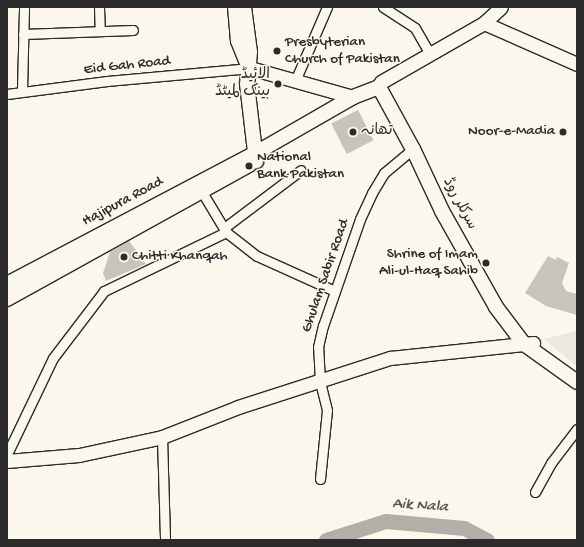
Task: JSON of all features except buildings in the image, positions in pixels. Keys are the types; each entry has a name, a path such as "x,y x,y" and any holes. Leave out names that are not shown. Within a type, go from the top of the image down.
{"main road":[{"path":"235,7 238,42 250,68"},
{"path":"244,7 250,68 247,84 256,157"},
{"path":"256,157 353,97 379,87"},
{"name":"سرکلر روڈ","path":"379,87 413,149 442,211 496,307 516,332 577,382"},
{"path":"256,157 365,99 379,100 391,107"},
{"name":"Hajipura Road","path":"7,284 200,187 256,157"},
{"path":"7,299 200,187"},
{"name":"سرکلر روڈ","path":"528,343 577,372"}],"street":[{"path":"22,91 24,7"},
{"path":"99,7 100,31"},
{"path":"296,81 327,7"},
{"path":"379,87 381,82 484,23 501,7"},
{"path":"388,8 415,28 430,54"},
{"path":"484,23 577,64"},
{"path":"23,34 133,30"},
{"path":"250,68 353,97"},
{"name":"Eid Gah Road","path":"7,94 22,91 250,68"},
{"name":"Ghulam Sabir Road","path":"320,479 327,410 320,382 318,347 335,291 372,193 384,173 413,149"},
{"path":"7,454 53,358 104,291 225,230 301,170"},
{"path":"200,187 225,230 257,256 335,291"},
{"path":"7,461 79,455 162,437 231,409 320,382 390,358 528,343"},
{"path":"535,492 551,463 577,428"},
{"path":"162,437 165,540"}],"shaded area":[{"path":"577,331 577,367 544,339"}],"waterway":[{"name":"Aik Nala","path":"326,540 386,521 464,528 487,540"}],"place":[{"name":"Presbyterian Church of Pakistan","path":"277,51"},
{"name":"الائیڈ بینک لمیٹڈ","path":"278,84"},
{"name":"تھانہ","path":"353,132"},
{"name":"Noor-e-Madia","path":"563,132"},
{"name":"National Bank Pakistan","path":"249,166"},
{"name":"Chitti Khanqah","path":"124,257"},
{"name":"Shrine of Imam Ali-ul-Haq Sahib","path":"486,263"}]}
